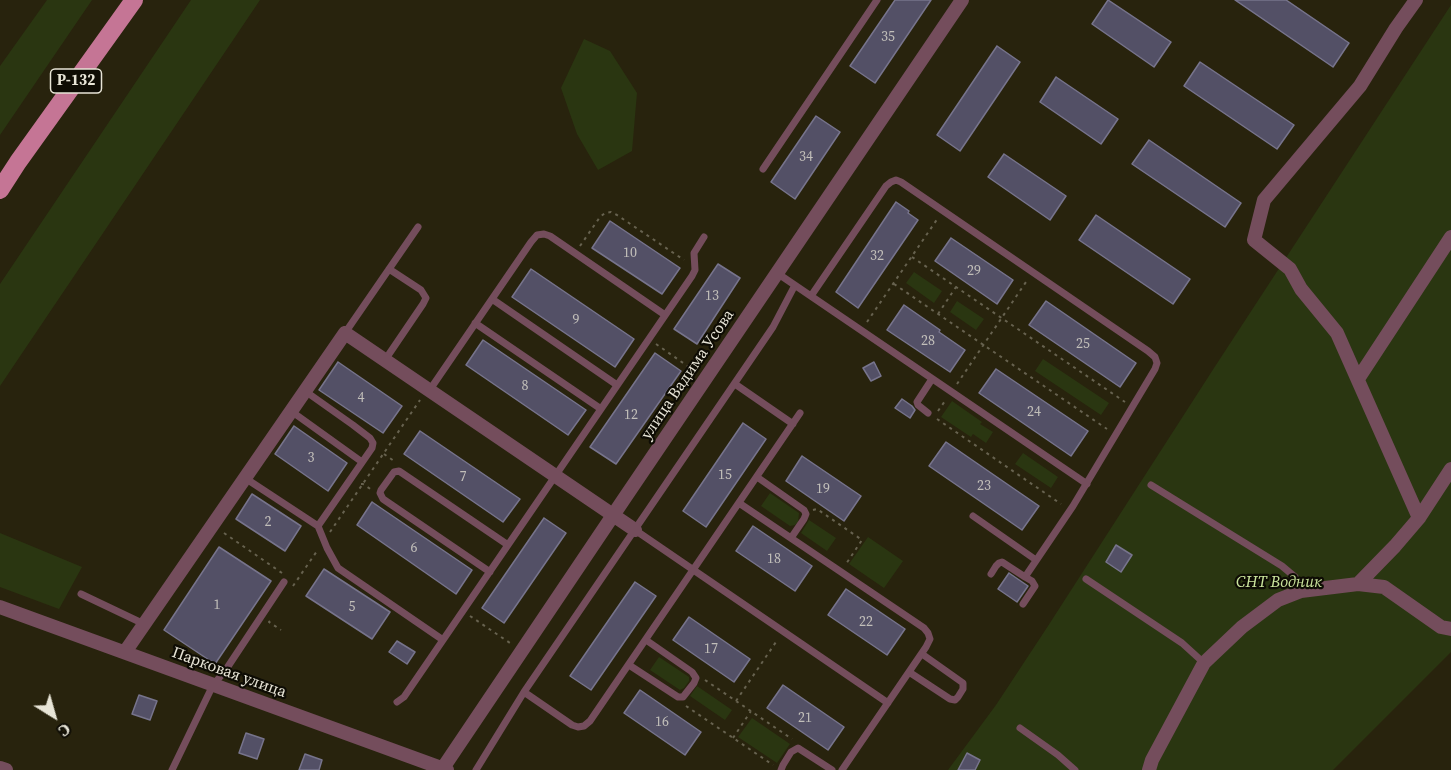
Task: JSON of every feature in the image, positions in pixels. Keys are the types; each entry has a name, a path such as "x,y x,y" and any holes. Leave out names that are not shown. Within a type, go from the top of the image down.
{"main road":[{"name":"Р-132","path":"0,190 134,0"}],"street":[{"name":"улица Вадима Усова","path":"445,769 522,651 962,0"},
{"path":"1416,0 1360,86 1264,201 1254,240 1290,269 1301,289 1337,333 1419,518"},
{"path":"1358,379 1451,237"},
{"path":"125,652 345,333 635,530"},
{"path":"1358,584 1419,518 1451,469"},
{"path":"1149,770 1152,760 1204,663 1242,627 1278,600 1300,591 1358,584 1384,587 1441,627 1451,629"},
{"name":"Парковая улица","path":"0,607 445,769"},
{"path":"0,768 6,770"}],"lane":[{"path":"763,169 877,0"},
{"path":"811,296 885,186 896,180 1155,357 1157,363 1155,369 1087,484 1025,577"},
{"path":"345,333 418,227"},
{"path":"428,390 537,236 544,234 550,236 665,315"},
{"path":"398,702 404,697 692,276 695,268 694,253 704,237"},
{"path":"385,360 426,298 421,290 389,269"},
{"path":"777,273 1087,484"},
{"path":"476,770 524,692 774,327 795,285"},
{"path":"492,299 617,385"},
{"path":"475,323 601,409"},
{"path":"928,413 917,402 932,379"},
{"path":"735,384 794,423"},
{"path":"305,391 370,438 373,443 372,448 318,526"},
{"path":"291,411 362,462"},
{"path":"524,692 572,725 584,726 590,721 800,413"},
{"path":"490,572 383,499 380,493 390,477 394,472 402,472 508,545"},
{"path":"757,477 804,510 806,514 804,519 791,538"},
{"path":"245,478 318,526 338,568 443,640"},
{"path":"1151,485 1282,566 1295,577 1300,591"},
{"path":"739,502 924,628 928,633 930,639 926,647 842,770"},
{"path":"972,516 1036,560"},
{"path":"635,530 888,703"},
{"path":"990,574 1002,562 1032,582 1035,586 1023,604"},
{"path":"172,770 213,685 225,671 286,579"},
{"path":"1086,579 1182,643 1204,663"},
{"path":"81,594 144,624"},
{"path":"629,664 674,696 683,697 694,683 696,678 692,672 646,640"},
{"path":"909,672 950,699 955,700 958,697 963,684 921,654"},
{"path":"1020,728 1075,770"},
{"path":"781,769 792,752 798,748 832,770"}],"path":[{"path":"862,330 943,211"},
{"path":"575,253 600,217 611,212 695,268"},
{"path":"912,257 1132,407"},
{"path":"1033,272 934,417 1070,510"},
{"path":"894,284 1116,435"},
{"path":"938,314 956,287"},
{"path":"649,339 706,378"},
{"path":"289,592 428,390"},
{"path":"341,492 363,484"},
{"path":"363,484 380,493"},
{"path":"804,510 817,509 862,540 841,572"},
{"path":"212,525 286,579"},
{"path":"463,611 522,651"},
{"path":"269,622 280,630"},
{"path":"736,701 783,632"},
{"path":"696,678 703,679 751,711 793,740 798,748"},
{"path":"683,697 685,705 781,769"},
{"path":"733,738 751,711"}],"green space":[{"path":"47,0 92,0 0,135 0,66"},
{"path":"191,0 260,0 0,386 0,284"},
{"name":"СНТ Водник","path":"1451,5 1451,652 1333,770 948,770 996,705 1048,626"},
{"path":"584,39 610,51 637,93 632,151 598,170 577,134 561,88"},
{"path":"914,272 942,291 934,303 906,283"},
{"path":"957,301 984,319 976,330 950,312"},
{"path":"1043,359 1109,403 1101,415 1035,371"},
{"path":"952,401 993,432 986,443 973,434 971,437 941,417"},
{"path":"1023,453 1058,477 1051,488 1015,464"},
{"path":"770,493 799,513 798,522 795,525 790,526 761,506"},
{"path":"809,520 836,538 827,551 801,533"},
{"path":"0,533 82,567 59,609 0,587"},
{"path":"868,537 903,561 884,588 849,564"},
{"path":"659,657 689,677 684,688 680,690 650,670"},
{"path":"697,686 732,710 725,720 690,696"},
{"path":"752,718 790,744 777,763 738,737"}],"building":[{"path":"895,0 931,0 875,83 850,66"},
{"path":"1108,0 1171,42 1154,67 1092,24"},
{"path":"1235,0 1286,0 1349,43 1333,67"},
{"path":"997,46 1020,62 960,151 937,135"},
{"path":"1200,62 1294,125 1277,149 1184,86"},
{"path":"1056,77 1118,119 1101,144 1040,102"},
{"path":"816,116 840,132 795,199 771,182"},
{"path":"1149,140 1241,203 1225,227 1132,164"},
{"path":"1004,154 1066,196 1050,220 988,177"},
{"path":"896,202 918,220 858,308 836,292"},
{"path":"1096,215 1190,279 1173,304 1079,240"},
{"path":"610,221 680,268 662,294 592,248"},
{"path":"951,238 1013,280 997,304 935,261"},
{"path":"718,264 740,278 697,344 674,329"},
{"path":"531,269 634,339 615,367 512,297"},
{"path":"1046,301 1136,363 1120,387 1029,325"},
{"path":"904,305 965,350 950,372 887,330"},
{"path":"483,340 586,410 568,435 466,365"},
{"path":"655,353 681,371 616,464 590,447"},
{"path":"338,362 402,406 383,433 319,390"},
{"path":"874,362 881,376 871,381 863,368"},
{"path":"996,369 1088,431 1071,456 979,393"},
{"path":"902,399 915,410 910,418 895,408"},
{"path":"743,423 766,439 706,527 683,511"},
{"path":"294,426 347,463 328,491 275,454"},
{"path":"420,431 520,499 503,522 404,454"},
{"path":"946,442 1039,506 1022,530 929,466"},
{"path":"802,456 861,496 844,521 786,481"},
{"path":"252,494 301,526 285,551 236,519"},
{"path":"372,502 472,570 456,594 357,525"},
{"path":"544,518 566,533 504,623 482,608"},
{"path":"753,526 812,566 795,591 736,551"},
{"path":"1116,545 1132,555 1121,572 1106,562"},
{"path":"219,547 271,581 215,664 164,630"},
{"path":"324,569 390,612 372,639 306,596"},
{"path":"1009,573 1028,586 1017,602 998,589"},
{"path":"635,582 656,596 591,690 570,676"},
{"path":"846,589 905,629 887,655 828,615"},
{"path":"689,617 750,659 734,682 673,640"},
{"path":"397,641 415,652 407,664 389,652"},
{"path":"783,685 844,727 828,750 767,708"},
{"path":"640,690 701,732 685,755 624,713"},
{"path":"139,695 157,701 150,720 132,714"},
{"path":"246,733 264,739 257,759 239,753"},
{"path":"967,753 980,760 975,770 958,770"},
{"path":"305,754 322,760 319,770 299,770"}]}
